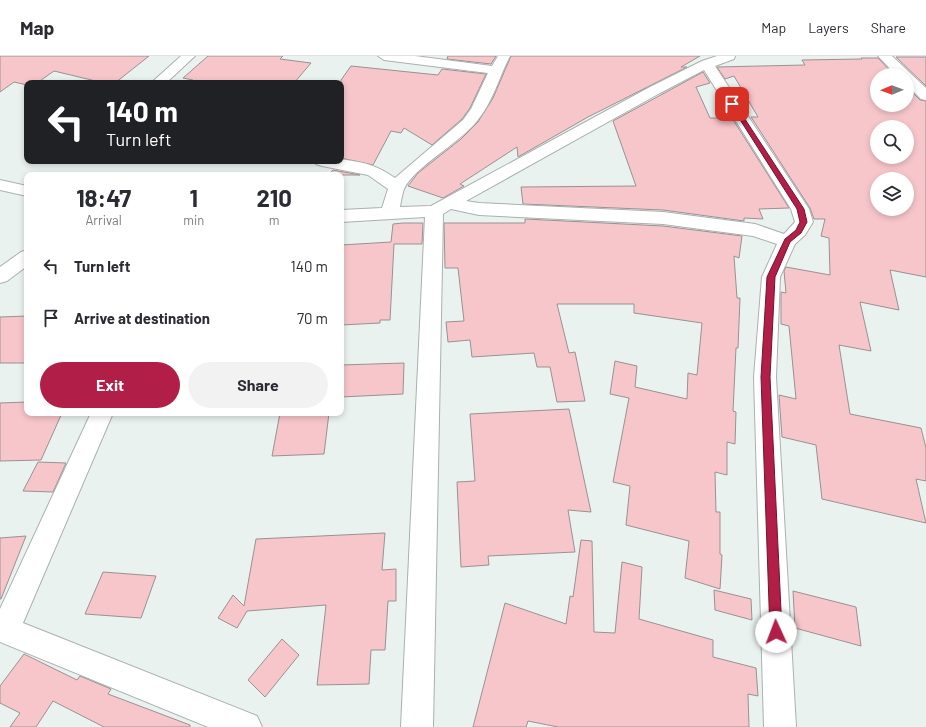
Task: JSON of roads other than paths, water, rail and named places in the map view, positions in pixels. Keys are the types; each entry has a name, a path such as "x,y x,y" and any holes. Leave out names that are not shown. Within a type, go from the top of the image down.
{"street":[{"path":"161,80 189,56"},
{"path":"384,56 495,70"},
{"path":"390,212 396,187 409,174 469,123 477,110 495,70 504,56"},
{"path":"442,207 655,90 707,64 729,56"},
{"path":"884,56 897,68"},
{"path":"707,64 800,209 804,222 799,231 787,241 771,277 765,377 780,727"},
{"path":"914,85 926,96"},
{"path":"340,164 374,171 396,187"},
{"path":"0,185 24,190"},
{"path":"417,727 442,207"},
{"path":"344,216 442,207 663,218 754,230 787,241"},
{"path":"0,276 24,259"},
{"path":"101,416 2,629 246,727"}]}
